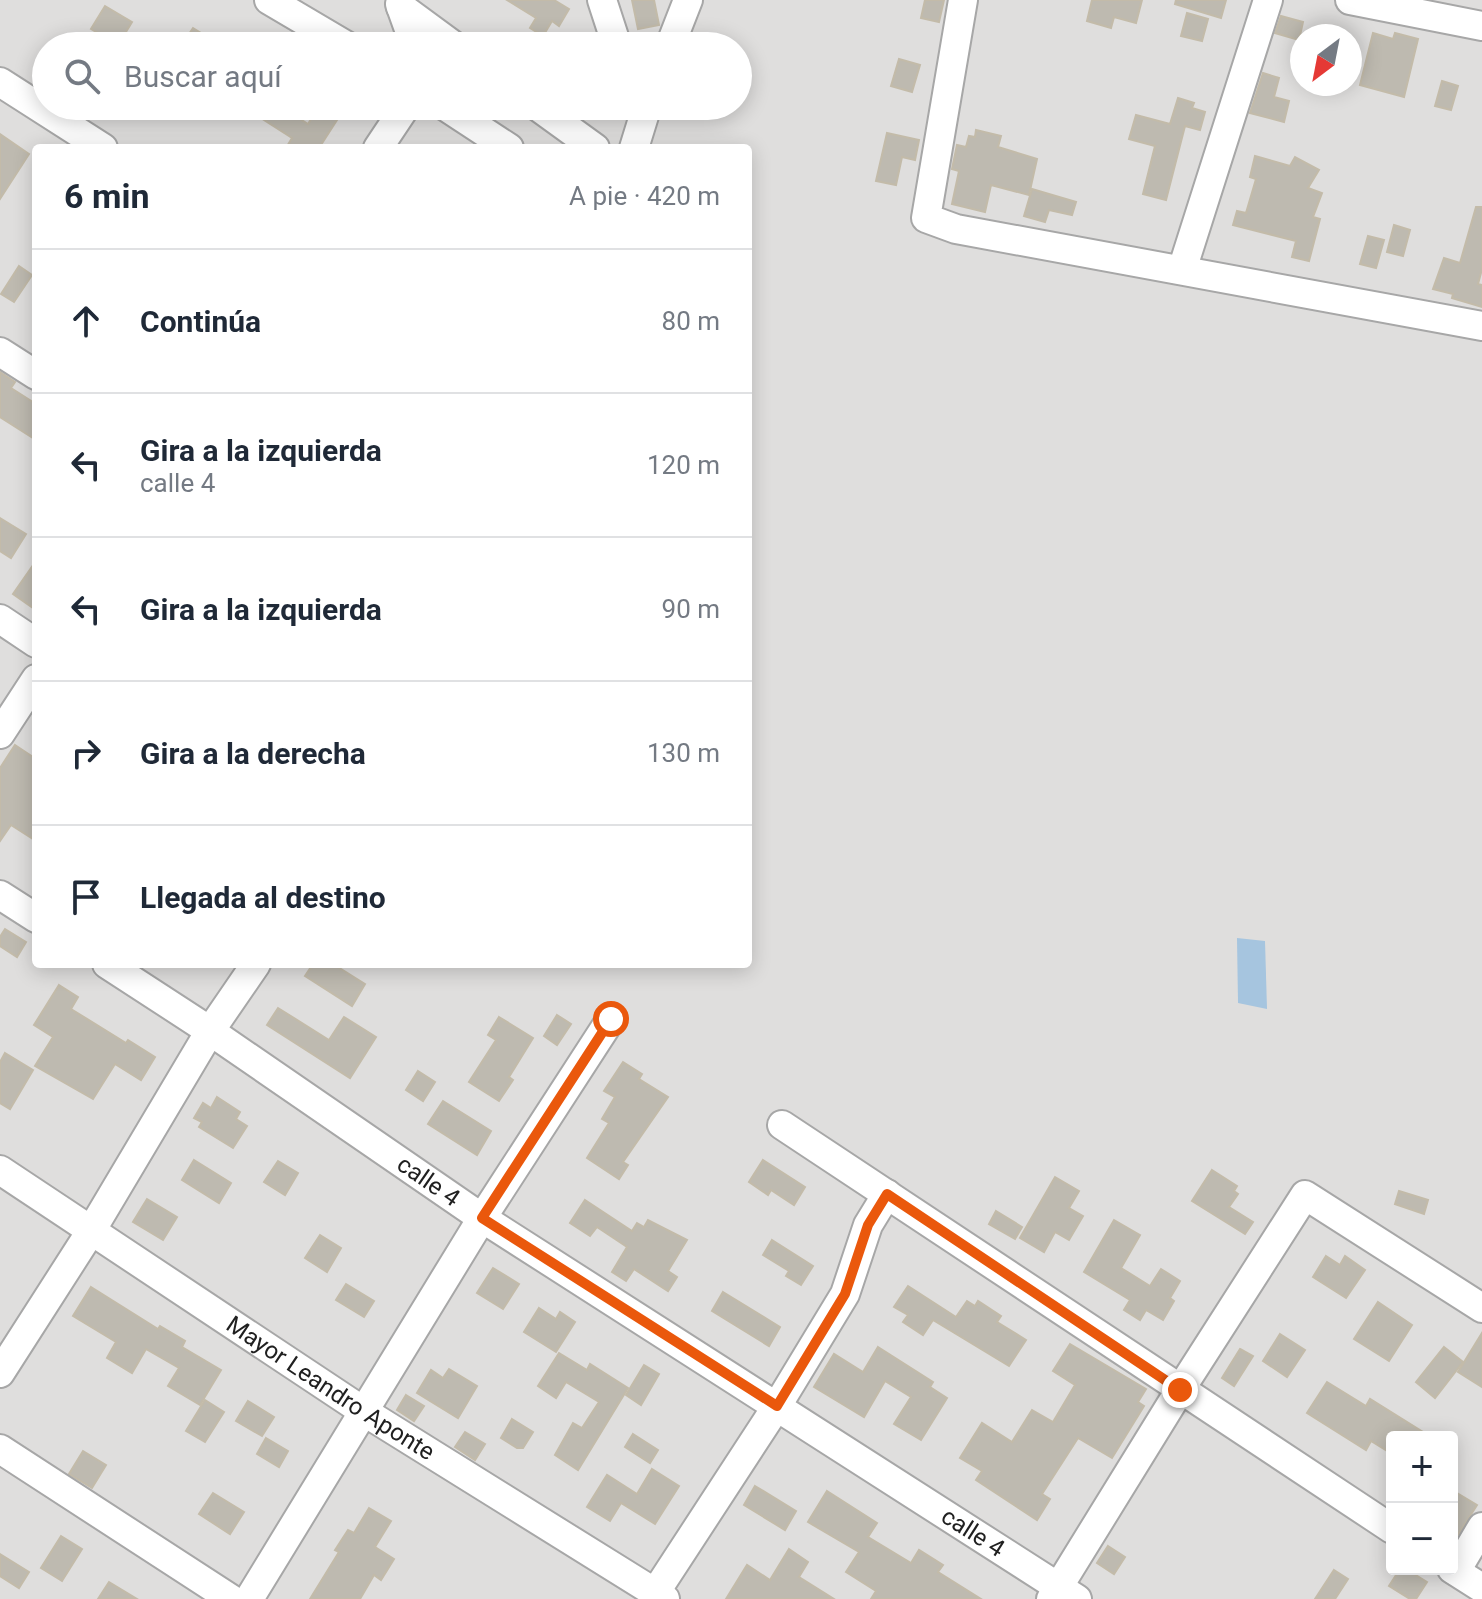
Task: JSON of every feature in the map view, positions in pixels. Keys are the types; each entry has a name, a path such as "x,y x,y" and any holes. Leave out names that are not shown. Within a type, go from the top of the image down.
{"street":[{"path":"269,0 323,32"},
{"path":"602,0 612,32"},
{"path":"675,32 688,0"},
{"path":"963,0 926,218 956,229 1482,326"},
{"path":"1182,270 1268,0"},
{"path":"1350,0 1424,7 1482,26"},
{"path":"400,4 410,32"},
{"path":"400,4 436,32"},
{"path":"0,82 32,103"},
{"path":"59,120 97,144"},
{"path":"381,144 397,120"},
{"path":"466,120 503,144"},
{"path":"556,120 589,144"},
{"path":"0,352 32,372"},
{"path":"0,619 32,640"},
{"path":"0,734 32,685"},
{"path":"0,895 32,915"},
{"name":"calle 4","path":"113,968 482,1218 777,1406 1062,1595"},
{"path":"0,1373 91,1231 210,1031 253,968"},
{"path":"249,1599 482,1218 611,1019"},
{"path":"782,1125 1386,1525"},
{"name":"Mayor Leandro Aponte","path":"0,1170 363,1411 660,1596"},
{"path":"660,1596 845,1294 868,1225 887,1194"},
{"path":"1062,1595 1180,1390 1305,1195 1482,1308"},
{"path":"0,1449 231,1599"},
{"path":"1458,1564 1482,1527"},
{"path":"1458,1573 1482,1588"}],"shaded area":[{"path":"0,0 1482,0 1482,1599 0,1599"}],"water":[{"path":"1237,938 1265,941 1267,1009 1238,1003"}],"building":[{"path":"507,0 554,0 569,9 559,26 552,21 545,32 530,28 536,18"},
{"path":"632,0 654,0 659,25 638,29"},
{"path":"925,0 944,0 939,22 921,18"},
{"path":"1092,0 1142,0 1136,23 1114,17 1111,28 1087,21"},
{"path":"1176,0 1226,0 1221,18 1175,4"},
{"path":"105,6 132,22 126,32 96,32 91,29"},
{"path":"1187,13 1208,19 1202,41 1181,36"},
{"path":"1281,16 1303,22 1290,24 1290,37 1275,33"},
{"path":"1373,33 1393,39 1395,33 1418,39 1404,97 1362,86"},
{"path":"899,59 920,65 912,92 891,86"},
{"path":"1263,73 1279,78 1274,97 1289,101 1284,122 1250,113"},
{"path":"1442,81 1458,86 1451,110 1435,106"},
{"path":"1178,98 1194,103 1192,108 1205,112 1200,130 1185,126 1166,200 1143,194 1155,146 1129,139 1136,115 1170,124"},
{"path":"264,120 302,120 308,124 310,120 337,120 322,144 288,144 292,138"},
{"path":"976,130 1001,136 998,147 1037,159 1029,195 991,185 985,212 952,204 959,171 952,169 957,145 966,147 969,136 975,137"},
{"path":"887,133 919,140 915,160 902,157 896,185 876,181"},
{"path":"0,134 29,154 0,199"},
{"path":"1255,156 1290,166 1295,157 1319,170 1308,188 1322,193 1313,217 1320,219 1309,261 1292,257 1296,241 1233,225 1237,211 1246,213 1256,179 1250,177"},
{"path":"1032,189 1076,202 1072,215 1049,210 1045,222 1024,216"},
{"path":"1476,207 1482,207 1482,269 1478,284 1482,285 1482,307 1433,289 1444,258 1460,263"},
{"path":"1394,225 1410,230 1403,256 1387,252"},
{"path":"1368,236 1384,240 1376,268 1360,264"},
{"path":"19,266 32,275 14,302 1,294"},
{"path":"0,372 15,382 11,388 32,401 32,437 0,417"},
{"path":"0,518 26,534 11,558 0,551"},
{"path":"32,567 32,607 13,594"},
{"path":"15,745 32,756 32,838 11,825 0,841 0,768"},
{"path":"5,929 26,942 17,957 0,946 0,937"},
{"path":"310,968 339,968 365,984 352,1006 305,976"},
{"path":"59,985 78,997 71,1009 155,1057 141,1080 115,1064 93,1099 35,1066 53,1037 34,1025"},
{"path":"278,1008 329,1040 344,1017 376,1037 350,1078 267,1025"},
{"path":"557,1015 571,1024 557,1045 544,1036"},
{"path":"499,1017 533,1038 509,1077 513,1080 499,1101 469,1082 496,1040 488,1035"},
{"path":"5,1053 33,1070 10,1109 0,1103 0,1062"},
{"path":"623,1062 642,1074 639,1079 668,1097 623,1162 628,1165 619,1179 587,1158 609,1123 602,1119 615,1097 604,1091"},
{"path":"418,1071 435,1082 423,1101 406,1090"},
{"path":"217,1097 240,1112 236,1119 247,1126 233,1148 199,1127 202,1122 194,1118 203,1103 211,1108"},
{"path":"443,1101 491,1131 477,1155 428,1124"},
{"path":"194,1160 231,1183 219,1203 182,1180"},
{"path":"763,1160 805,1187 794,1205 771,1190 768,1195 749,1182"},
{"path":"278,1161 298,1173 285,1195 264,1182"},
{"path":"1212,1170 1237,1186 1234,1191 1238,1194 1229,1207 1253,1222 1245,1234 1192,1201"},
{"path":"1055,1177 1079,1191 1069,1208 1083,1216 1069,1240 1055,1232 1044,1252 1020,1238"},
{"path":"1399,1191 1428,1200 1424,1214 1395,1204"},
{"path":"147,1199 177,1217 163,1240 133,1222"},
{"path":"585,1200 632,1231 637,1223 644,1227 648,1220 687,1240 668,1271 677,1277 668,1291 634,1269 626,1281 612,1272 627,1247 597,1227 590,1236 570,1223"},
{"path":"996,1211 1022,1227 1015,1239 989,1224"},
{"path":"1114,1220 1140,1235 1121,1268 1150,1286 1161,1269 1180,1281 1170,1298 1174,1301 1163,1320 1146,1310 1140,1320 1124,1310 1130,1300 1084,1272"},
{"path":"320,1235 341,1248 327,1272 305,1258"},
{"path":"772,1240 813,1266 801,1285 786,1276 789,1271 763,1255"},
{"path":"1326,1256 1340,1265 1345,1256 1365,1270 1346,1298 1313,1277"},
{"path":"493,1268 519,1284 503,1309 477,1293"},
{"path":"346,1284 374,1301 364,1317 336,1300"},
{"path":"908,1286 956,1317 967,1301 975,1306 978,1301 1001,1316 997,1322 1026,1340 1009,1366 933,1320 923,1335 903,1322 908,1315 894,1307"},
{"path":"91,1287 158,1329 160,1326 185,1341 182,1347 221,1370 200,1405 168,1386 179,1368 146,1349 132,1373 107,1358 116,1342 73,1316"},
{"path":"723,1292 780,1327 769,1346 712,1311"},
{"path":"1378,1302 1412,1325 1389,1361 1354,1339"},
{"path":"539,1308 556,1319 560,1312 575,1322 556,1352 524,1332"},
{"path":"1482,1333 1482,1387 1458,1372"},
{"path":"1280,1334 1305,1350 1287,1377 1263,1361"},
{"path":"1070,1344 1146,1389 1138,1402 1144,1406 1112,1458 1078,1438 1042,1494 1050,1499 1037,1520 976,1480 982,1471 960,1458 982,1423 1012,1442 1032,1410 1053,1422 1075,1385 1053,1371"},
{"path":"878,1347 933,1382 930,1387 947,1398 921,1440 894,1424 911,1397 885,1381 864,1417 814,1387 834,1354 863,1372"},
{"path":"1444,1347 1463,1362 1435,1398 1416,1382"},
{"path":"1240,1349 1253,1356 1234,1386 1222,1378"},
{"path":"559,1353 587,1370 590,1364 628,1388 578,1470 555,1455 573,1423 582,1428 599,1402 566,1382 556,1398 538,1386"},
{"path":"644,1365 659,1374 641,1405 626,1395"},
{"path":"449,1369 477,1386 458,1418 417,1393 431,1370 443,1378"},
{"path":"1327,1382 1366,1406 1370,1399 1421,1431 1386,1431 1386,1450 1371,1441 1366,1450 1307,1413"},
{"path":"406,1395 424,1406 414,1421 397,1410"},
{"path":"205,1400 224,1412 205,1442 186,1431"},
{"path":"248,1401 274,1417 262,1436 236,1421"},
{"path":"512,1419 533,1432 523,1448 517,1448 501,1438"},
{"path":"465,1432 485,1444 475,1460 455,1447"},
{"path":"633,1434 658,1450 650,1463 625,1447"},
{"path":"266,1438 288,1451 279,1467 257,1454"},
{"path":"83,1451 106,1465 92,1488 69,1474"},
{"path":"652,1469 679,1486 655,1524 621,1503 610,1521 587,1507 607,1475 637,1494"},
{"path":"755,1486 796,1511 785,1530 744,1505"},
{"path":"827,1491 877,1523 868,1537 911,1563 919,1550 943,1565 938,1572 981,1599 871,1599 876,1591 846,1572 859,1552 808,1522"},
{"path":"213,1493 244,1512 230,1534 199,1514"},
{"path":"1458,1494 1477,1505 1458,1535"},
{"path":"369,1508 391,1521 375,1547 394,1559 381,1580 374,1575 360,1599 310,1599 339,1552 335,1550 348,1530 354,1533"},
{"path":"61,1536 82,1549 62,1581 41,1568"},
{"path":"1108,1546 1125,1557 1114,1574 1097,1563"},
{"path":"789,1549 808,1562 799,1577 834,1599 726,1599 747,1565 770,1580"},
{"path":"0,1554 29,1572 19,1588 0,1576"},
{"path":"1334,1570 1348,1579 1335,1599 1315,1599"},
{"path":"1396,1575 1416,1575 1427,1582 1416,1599 1410,1599 1389,1586"},
{"path":"109,1582 137,1599 98,1599"}],"route":[{"path":"611,1019 482,1218 777,1406 845,1294 868,1225 887,1194 1180,1390"}]}
